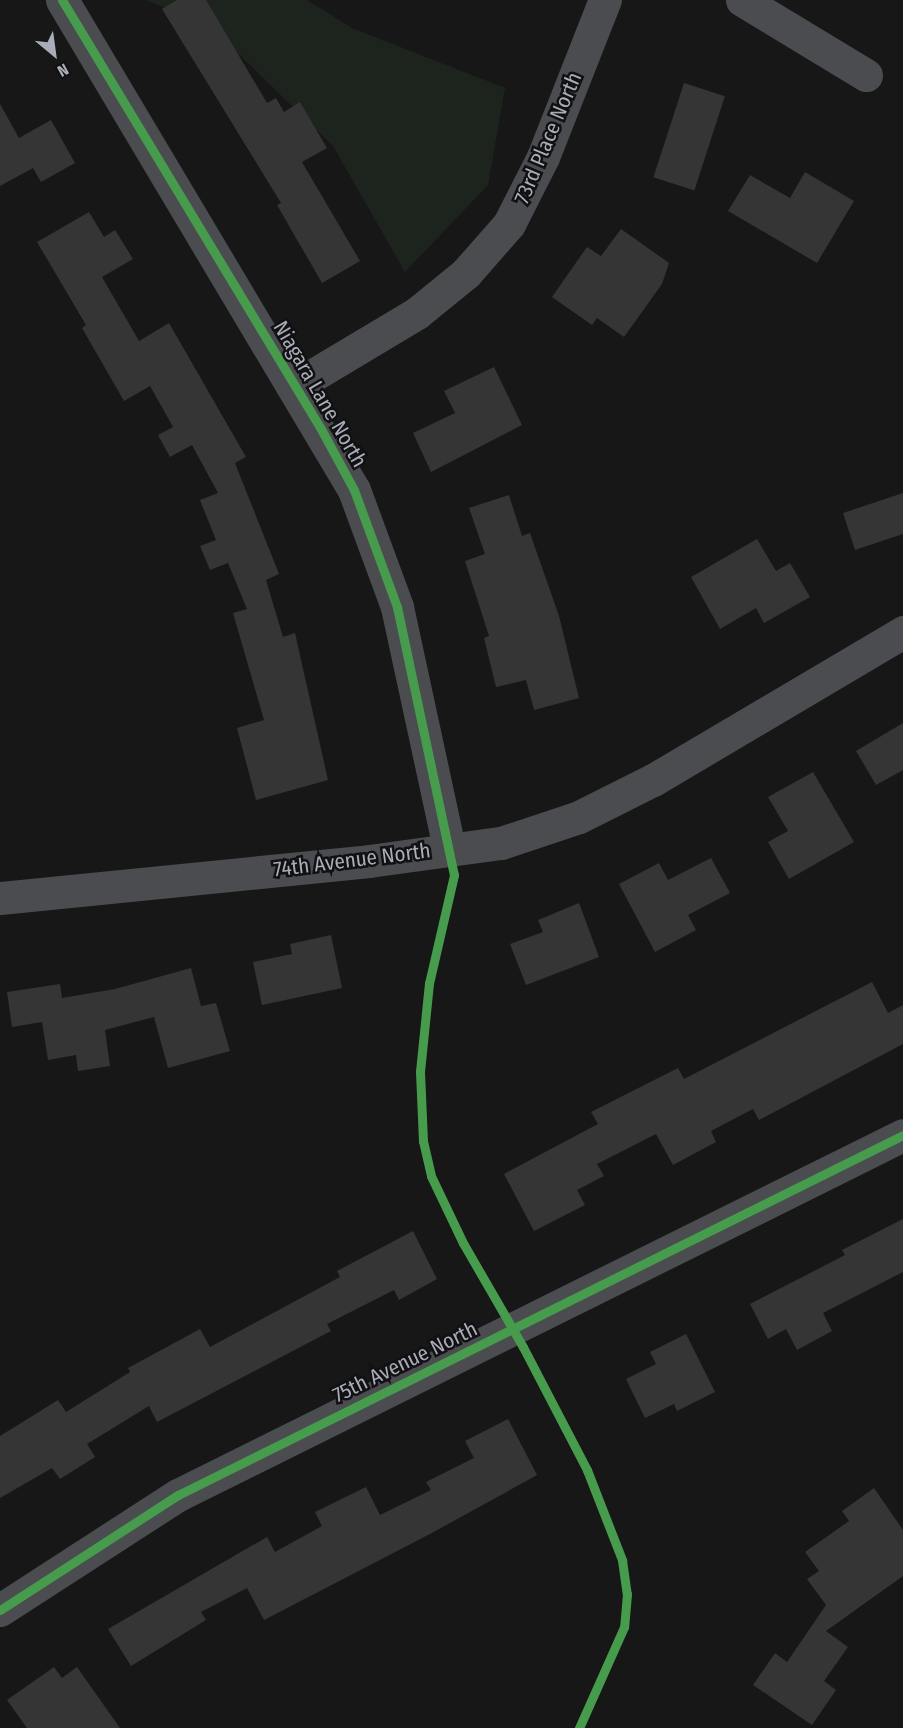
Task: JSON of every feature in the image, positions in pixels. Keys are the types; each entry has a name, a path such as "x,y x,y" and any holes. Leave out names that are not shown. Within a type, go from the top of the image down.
{"street":[{"name":"Niagara Lane North","path":"62,0 295,386 354,490 397,607 449,848"},
{"name":"73rd Place North","path":"295,386 417,313 466,273 509,224 543,157 605,0"},
{"path":"742,0 866,75"},
{"name":"74th Avenue North","path":"0,898 369,861 449,848 501,843 579,817 653,780 903,632"},
{"name":"75th Avenue North","path":"0,1610 188,1489 903,1135"}],"shaded area":[{"path":"145,0 307,0 352,28 505,88 488,185 405,272 333,146 209,25"}],"building":[{"path":"177,0 206,0 267,103 276,98 284,112 300,102 327,148 302,162 360,261 322,283 277,205 281,203 162,9"},
{"path":"684,83 725,96 694,190 653,177"},
{"path":"0,104 19,138 51,120 75,163 41,182 33,168 0,186"},
{"path":"805,172 854,201 817,263 728,211 750,175 790,198"},
{"path":"89,212 104,237 115,230 133,259 102,277 139,341 169,323 246,457 235,463 279,574 266,580 283,637 295,633 328,780 256,800 237,728 264,720 233,613 247,609 228,563 210,570 200,546 216,540 200,500 218,493 192,445 170,457 158,435 173,427 150,386 124,401 82,328 86,325 37,242"},
{"path":"621,229 669,263 662,284 624,337 597,318 592,325 552,297 587,247 601,256"},
{"path":"494,367 522,425 431,472 413,433 455,413 444,391"},
{"path":"903,493 903,534 855,550 843,513"},
{"path":"509,495 522,536 530,533 559,616 579,698 534,710 526,680 496,687 484,638 489,636 465,561 485,554 469,508"},
{"path":"757,539 776,571 790,563 810,597 764,623 756,608 720,629 691,577"},
{"path":"903,723 903,770 876,785 856,751"},
{"path":"813,772 854,842 789,879 768,842 788,831 768,797"},
{"path":"711,858 730,893 688,915 696,930 655,952 619,884 659,863 668,880"},
{"path":"579,903 599,957 526,985 510,944 543,932 538,920"},
{"path":"331,935 342,988 262,1005 253,962 292,954 290,944"},
{"path":"191,968 201,1006 216,1003 230,1051 168,1068 154,1017 105,1030 110,1066 78,1071 76,1055 48,1060 42,1022 12,1027 7,992 60,984 62,998 115,989"},
{"path":"872,982 888,1013 903,1005 903,1044 759,1120 753,1109 711,1131 716,1142 673,1165 656,1134 597,1164 604,1176 577,1190 585,1205 534,1231 504,1174 598,1124 591,1112 678,1068 684,1079"},
{"path":"903,1219 903,1272 823,1313 832,1331 797,1350 786,1329 768,1339 750,1304 845,1255 842,1250"},
{"path":"413,1231 437,1279 399,1300 394,1290 327,1324 331,1331 157,1422 149,1406 87,1444 95,1457 60,1479 52,1468 0,1498 0,1436 58,1400 66,1412 130,1372 128,1368 200,1329 210,1347 340,1277 337,1271"},
{"path":"686,1334 715,1392 677,1411 674,1404 645,1418 626,1379 656,1364 650,1352"},
{"path":"508,1419 537,1475 430,1534 264,1620 247,1588 201,1612 206,1620 131,1666 108,1629 267,1537 275,1552 322,1526 315,1512 366,1487 380,1515 431,1490 426,1482 474,1458 465,1441"},
{"path":"874,1488 903,1530 903,1576 826,1631 848,1647 824,1681 836,1690 812,1725 753,1685 775,1653 787,1662 826,1605 807,1579 819,1571 805,1552 849,1521 842,1511"},
{"path":"54,1667 62,1678 77,1667 120,1728 27,1728 7,1700"}],"cycle path":[{"path":"62,0 321,429 354,490 397,607 454,875 429,983 420,1072 423,1141 431,1176 463,1243 523,1347 587,1470 622,1560 627,1594 624,1627 579,1728"},
{"path":"0,1610 178,1495 903,1135"}]}
